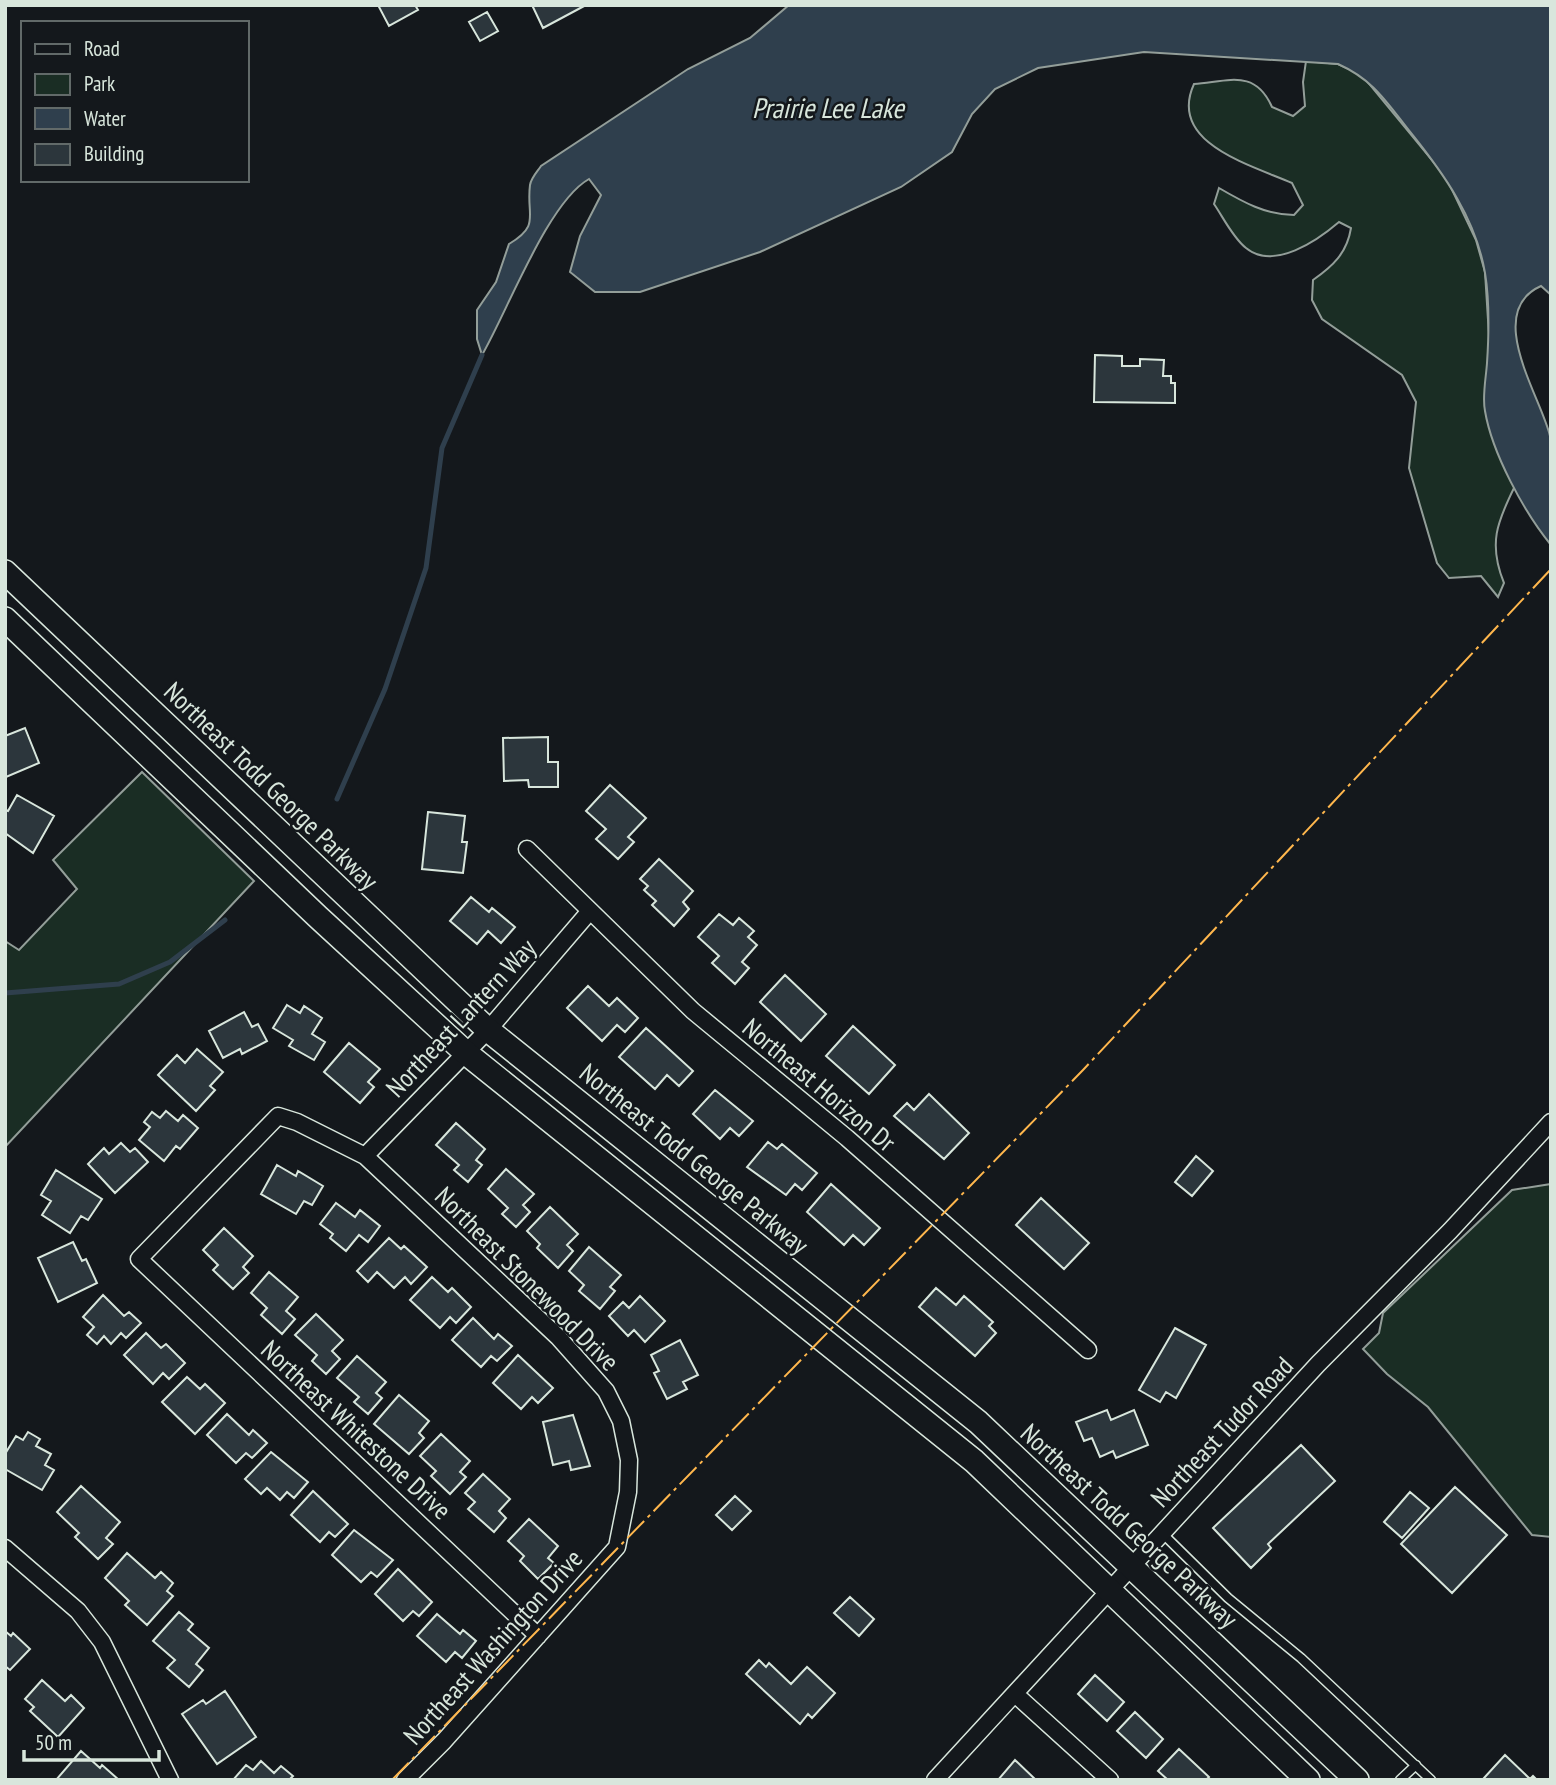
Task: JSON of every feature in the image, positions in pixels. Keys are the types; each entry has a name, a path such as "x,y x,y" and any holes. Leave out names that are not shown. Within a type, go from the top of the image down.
{"main road":[{"name":"Northeast Todd George Parkway","path":"5,572 488,1030 978,1422 1357,1780"},
{"path":"5,619 318,917 466,1053 943,1435 1308,1780"}],"street":[{"name":"Northeast Horizon Dr","path":"527,849 693,1012 847,1139 1088,1350"},
{"name":"Northeast Lantern Way","path":"365,1156 488,1030 590,911"},
{"name":"Northeast Stonewood Drive","path":"139,1259 278,1116 297,1122 365,1156 558,1337 606,1391 621,1421 629,1460 628,1492 617,1547"},
{"name":"Northeast Tudor Road","path":"935,1780 1318,1364 1450,1231 1551,1122"},
{"name":"Northeast Whitestone Drive","path":"139,1259 538,1636"},
{"name":"Northeast Washington Drive","path":"405,1780 444,1741 617,1547"},
{"path":"5,1548 78,1611 102,1642 170,1780"},
{"path":"1015,1694 1110,1780"}],"lane":[{"path":"1162,1533 1228,1598 1301,1658 1432,1780"},
{"path":"1400,1780 1416,1765"}],"green space":[{"path":"1306,61 1338,64 1362,75 1446,177 1476,240 1485,272 1496,448 1515,486 1503,511 1497,533 1496,556 1504,583 1498,597 1481,576 1449,578 1437,563 1409,468 1416,402 1402,375 1322,319 1312,300 1313,280 1338,258 1346,245 1351,228 1339,222 1320,237 1295,250 1282,255 1257,254 1237,239 1214,204 1219,188 1246,203 1274,213 1294,215 1303,205 1292,183 1236,159 1202,137 1192,122 1189,104 1194,84 1230,80 1249,82 1258,87 1272,107 1293,116 1305,106 1303,82"},
{"path":"142,772 254,881 5,1147 5,941 19,950 77,889 53,860"},
{"path":"1551,1184 1551,1537 1532,1535 1428,1407 1387,1374 1363,1349 1379,1333 1383,1313 1512,1190"}],"water":[{"name":"Prairie Lee Lake","path":"789,5 1551,5 1551,295 1541,286 1524,298 1517,315 1516,335 1520,356 1545,419 1552,447 1551,545 1510,481 1494,445 1485,411 1489,329 1487,284 1474,234 1457,198 1387,102 1361,77 1338,64 1144,52 1038,68 995,89 972,114 952,152 901,187 760,252 640,292 595,292 570,272 580,236 601,195 589,179 574,191 544,233 482,355 477,339 477,310 496,282 509,244 529,225 530,185 541,166 688,69 750,38"}],"building":[{"path":"378,5 415,5 418,10 389,26"},
{"path":"532,5 586,5 543,28"},
{"path":"487,12 498,31 480,41 469,22"},
{"path":"1095,355 1122,356 1122,366 1140,366 1140,359 1164,360 1163,376 1171,376 1171,383 1175,383 1175,403 1094,402"},
{"path":"25,728 39,763 6,777 5,736"},
{"path":"548,737 548,762 558,762 558,787 529,787 528,780 504,781 503,738"},
{"path":"610,785 646,818 628,837 634,842 618,859 596,839 606,829 586,811"},
{"path":"17,795 54,816 33,853 5,833 5,810 8,811"},
{"path":"428,812 465,816 462,842 467,842 463,873 422,869"},
{"path":"659,859 693,891 683,902 689,909 674,926 652,905 656,901 644,890 648,886 640,879"},
{"path":"471,897 489,912 492,908 515,927 501,943 488,931 477,944 450,921"},
{"path":"719,914 733,925 739,918 754,931 748,937 757,945 742,962 749,968 735,984 712,963 719,956 698,937"},
{"path":"785,975 826,1014 801,1041 760,1002"},
{"path":"588,986 609,1006 617,998 638,1018 625,1032 617,1025 602,1041 567,1008"},
{"path":"287,1005 300,1013 304,1006 322,1018 312,1034 325,1042 314,1060 289,1046 293,1040 273,1028"},
{"path":"244,1012 252,1027 258,1024 267,1041 242,1054 240,1049 223,1058 209,1031"},
{"path":"853,1026 895,1065 869,1094 826,1056"},
{"path":"646,1028 693,1071 679,1086 667,1075 655,1089 619,1057"},
{"path":"349,1043 380,1069 368,1082 374,1087 360,1103 324,1072"},
{"path":"197,1049 223,1072 210,1086 215,1090 196,1111 158,1075 177,1055 185,1063"},
{"path":"715,1090 753,1121 739,1136 730,1128 720,1139 693,1114"},
{"path":"929,1094 969,1133 944,1159 894,1116 907,1103 914,1110"},
{"path":"166,1111 178,1121 183,1115 198,1128 180,1149 176,1146 164,1161 139,1140 150,1127 144,1122 152,1112 160,1118"},
{"path":"456,1123 485,1149 476,1160 482,1165 468,1182 454,1170 459,1165 436,1145"},
{"path":"768,1142 777,1149 782,1144 817,1173 802,1190 795,1184 786,1195 747,1167"},
{"path":"121,1143 130,1152 135,1148 148,1162 115,1193 88,1164 104,1148 109,1154"},
{"path":"1196,1156 1213,1171 1192,1196 1175,1182"},
{"path":"277,1165 296,1176 298,1171 323,1186 312,1205 304,1201 296,1214 261,1194"},
{"path":"506,1169 534,1194 523,1205 530,1212 516,1227 502,1214 508,1208 488,1189"},
{"path":"56,1170 102,1199 88,1220 81,1216 70,1233 42,1215 51,1201 41,1195"},
{"path":"831,1184 880,1228 864,1245 853,1235 844,1245 807,1212"},
{"path":"1041,1198 1089,1243 1064,1269 1016,1225"},
{"path":"336,1203 355,1217 360,1210 380,1226 368,1242 359,1235 346,1251 330,1238 333,1234 320,1224"},
{"path":"550,1207 578,1234 567,1245 573,1251 558,1268 537,1248 540,1244 527,1231"},
{"path":"224,1228 253,1256 243,1267 249,1273 233,1289 213,1270 218,1265 203,1250"},
{"path":"389,1238 401,1249 404,1246 427,1267 411,1284 405,1277 394,1288 377,1272 368,1282 357,1271"},
{"path":"73,1242 82,1261 86,1259 97,1283 58,1302 38,1258"},
{"path":"589,1247 621,1275 610,1287 615,1291 600,1309 579,1291 584,1285 569,1271"},
{"path":"269,1272 298,1297 286,1311 295,1319 282,1334 261,1315 267,1308 251,1293"},
{"path":"432,1277 448,1292 452,1288 471,1307 456,1323 450,1317 440,1328 410,1300"},
{"path":"936,1288 956,1305 964,1296 993,1322 989,1326 996,1333 975,1356 919,1307"},
{"path":"103,1295 124,1316 129,1312 141,1323 126,1338 121,1333 111,1344 104,1336 97,1344 87,1335 94,1327 83,1317"},
{"path":"640,1296 665,1321 645,1342 634,1330 628,1336 609,1316 623,1302 629,1308"},
{"path":"316,1314 343,1340 332,1351 340,1359 326,1374 312,1361 317,1355 295,1335"},
{"path":"473,1318 494,1339 498,1334 512,1346 497,1361 491,1356 481,1367 452,1340"},
{"path":"1175,1328 1206,1345 1176,1398 1166,1392 1160,1402 1139,1390"},
{"path":"146,1333 161,1348 166,1344 185,1363 169,1379 163,1373 153,1384 124,1355"},
{"path":"680,1340 698,1375 683,1382 687,1389 667,1399 654,1373 659,1371 651,1355"},
{"path":"518,1355 553,1388 538,1403 532,1397 521,1409 493,1383"},
{"path":"357,1356 386,1382 376,1393 382,1398 368,1414 354,1402 359,1397 337,1378"},
{"path":"187,1377 200,1389 205,1384 225,1403 195,1434 162,1402"},
{"path":"399,1395 429,1421 419,1433 424,1438 409,1454 374,1424"},
{"path":"1107,1410 1111,1420 1134,1410 1148,1445 1116,1458 1113,1451 1100,1457 1092,1438 1084,1441 1076,1422"},
{"path":"227,1414 249,1435 253,1430 267,1443 252,1458 246,1453 236,1463 207,1435"},
{"path":"573,1415 590,1466 571,1470 569,1461 553,1465 543,1422"},
{"path":"28,1432 40,1439 36,1446 51,1454 45,1465 54,1470 42,1490 5,1469 5,1454 16,1436 23,1440"},
{"path":"441,1434 470,1461 460,1472 466,1477 450,1494 431,1476 436,1471 420,1456"},
{"path":"1301,1445 1335,1481 1268,1544 1271,1548 1251,1568 1213,1528"},
{"path":"271,1452 308,1482 294,1498 287,1492 280,1500 267,1488 261,1494 245,1479"},
{"path":"483,1474 510,1499 499,1511 506,1518 494,1532 468,1509 475,1502 465,1493"},
{"path":"81,1486 120,1522 106,1538 113,1544 98,1559 75,1537 79,1533 57,1512"},
{"path":"1455,1487 1507,1535 1452,1593 1401,1544"},
{"path":"313,1491 348,1524 335,1537 329,1532 320,1542 291,1515"},
{"path":"1410,1492 1429,1508 1402,1538 1384,1522"},
{"path":"735,1496 751,1511 732,1530 716,1515"},
{"path":"529,1519 558,1546 548,1558 554,1563 538,1579 520,1561 524,1556 508,1541"},
{"path":"354,1530 393,1560 377,1577 371,1572 361,1582 332,1555"},
{"path":"127,1553 155,1578 161,1572 173,1583 167,1591 173,1596 147,1625 125,1605 129,1601 105,1578"},
{"path":"398,1569 432,1602 419,1616 413,1611 403,1621 375,1594"},
{"path":"850,1597 874,1619 859,1636 834,1613"},
{"path":"179,1612 193,1624 188,1630 209,1648 196,1664 203,1670 189,1687 167,1668 175,1660 153,1641"},
{"path":"437,1614 460,1634 463,1630 476,1641 462,1658 455,1652 446,1662 417,1636"},
{"path":"5,1631 11,1636 13,1633 30,1649 10,1670 5,1666"},
{"path":"759,1660 766,1667 769,1663 791,1684 807,1667 835,1693 812,1718 808,1714 800,1724 746,1674"},
{"path":"1095,1675 1124,1702 1107,1721 1078,1694"},
{"path":"42,1680 65,1701 71,1695 84,1708 58,1737 30,1711 34,1707 25,1699"},
{"path":"225,1691 256,1737 217,1764 182,1714 203,1700 206,1704"},
{"path":"1135,1712 1163,1739 1146,1758 1117,1731"},
{"path":"1179,1749 1209,1777 1206,1780 1168,1780 1158,1771"},
{"path":"81,1751 100,1768 102,1765 119,1780 56,1780"},
{"path":"1505,1755 1530,1779 1533,1776 1537,1780 1486,1780 1484,1778"},
{"path":"1015,1760 1036,1780 998,1780"},
{"path":"261,1761 274,1773 281,1766 293,1776 289,1780 233,1780 246,1765 253,1770"}],"waterway":[{"path":"337,799 385,689 426,568 442,448 482,355"},
{"path":"5,993 119,984 170,962 225,920"}],"power":[{"path":"392,1780 1083,1070 1551,569"}]}
